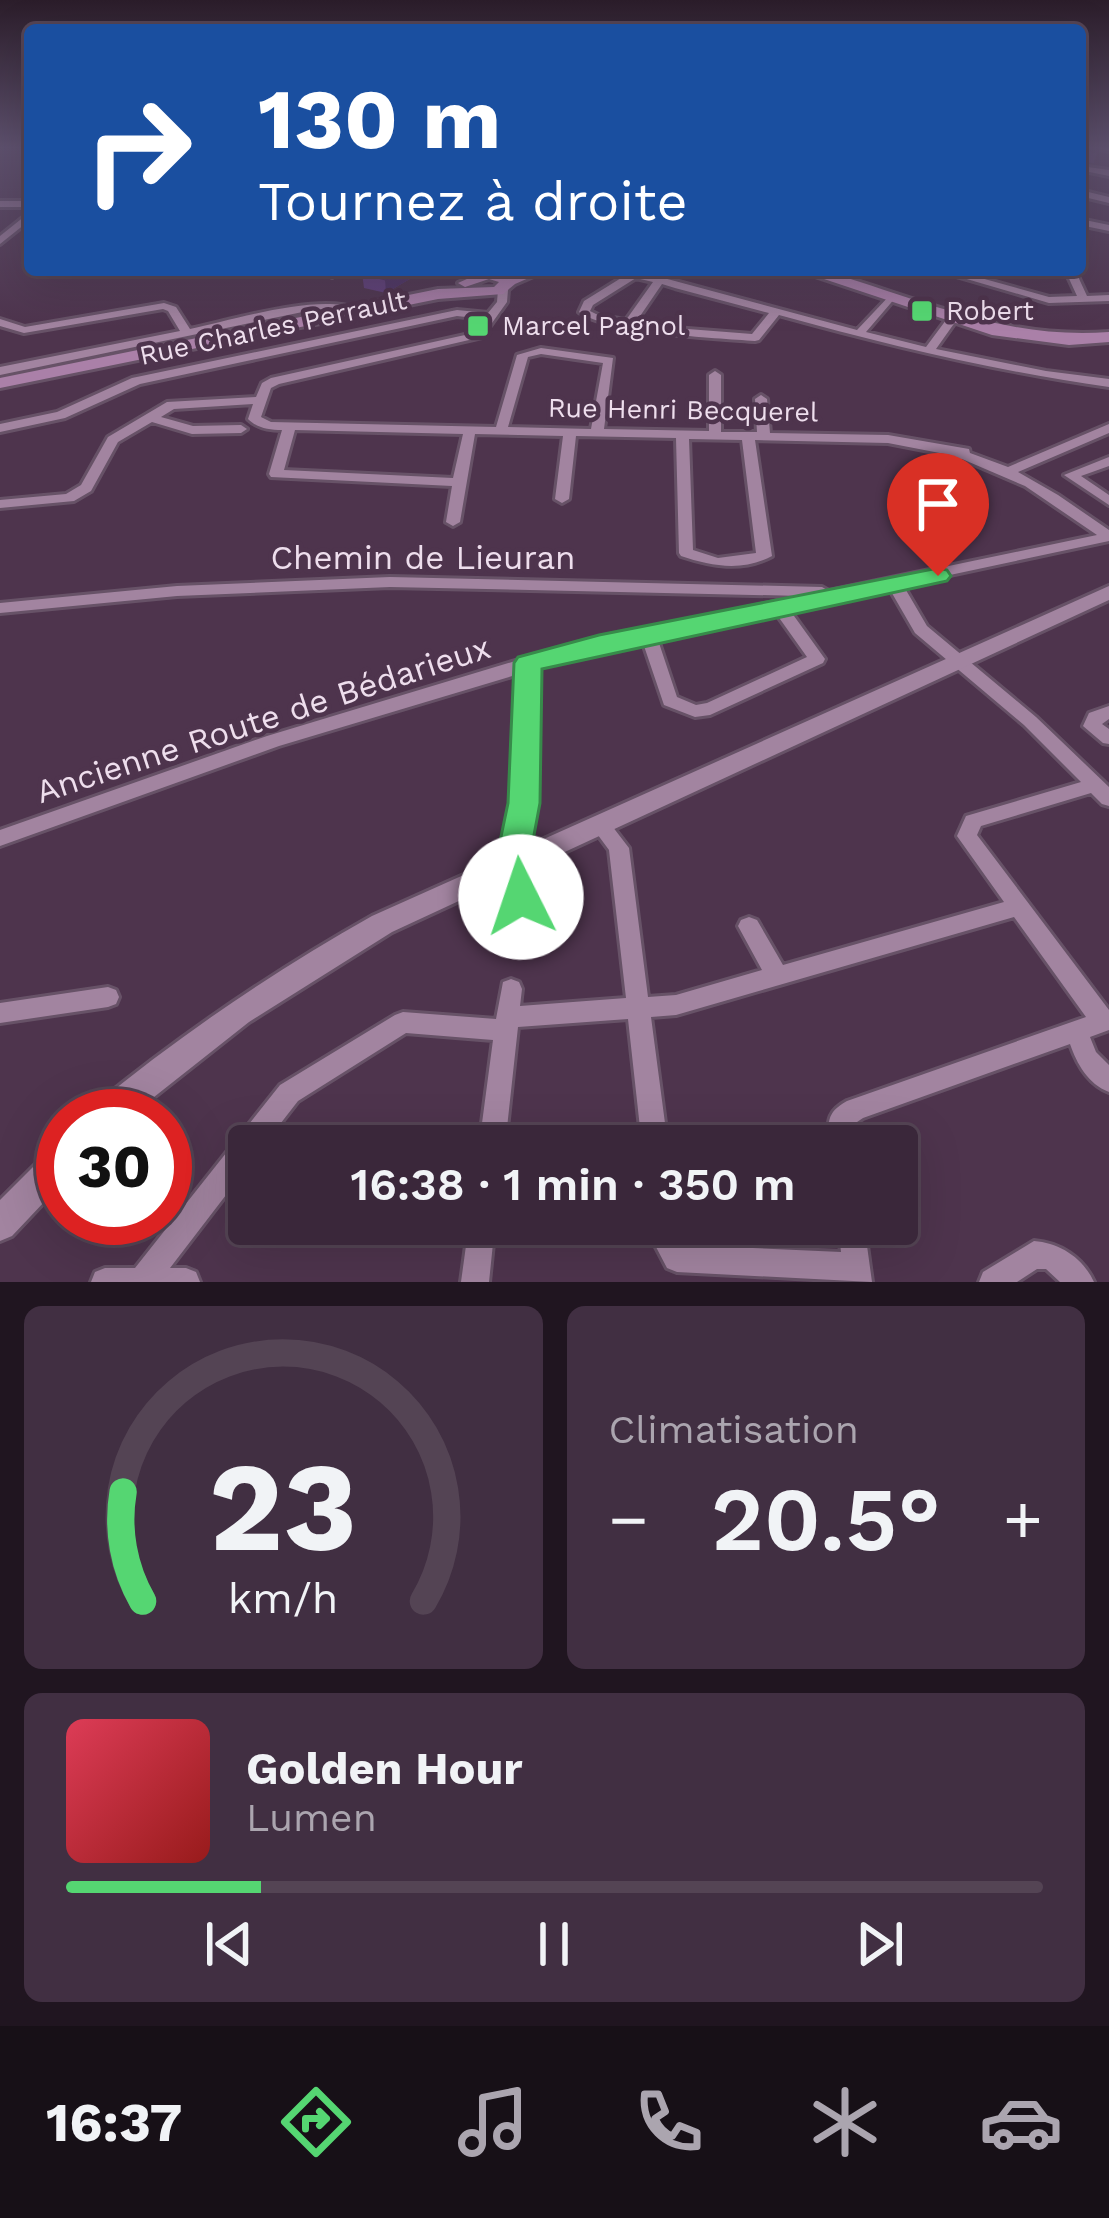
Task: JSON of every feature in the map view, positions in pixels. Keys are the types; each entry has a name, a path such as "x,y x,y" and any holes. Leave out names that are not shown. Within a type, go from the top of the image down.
{"main road":[{"path":"0,378 471,281 501,284 523,276"},
{"path":"823,276 953,318 1037,339 1109,337"},
{"path":"0,378 471,281"}],"street":[{"path":"0,241 24,220"},
{"path":"632,276 584,307 589,316 755,338 776,313"},
{"path":"643,276 858,334 1050,376 1109,383"},
{"path":"965,276 1028,296 1109,298"},
{"path":"1073,276 1084,300"},
{"path":"629,324 660,280"},
{"path":"459,482 276,474 290,426 256,422 266,386 473,337 491,317 501,284 471,281"},
{"path":"858,334 891,297"},
{"path":"0,322 31,329 164,306 172,309 186,332"},
{"path":"0,378 30,367 317,306 352,309"},
{"name":"Rue Charles Perrault","path":"0,428 61,415 136,381 457,313 491,317"},
{"path":"930,350 953,318"},
{"path":"298,346 318,372"},
{"path":"501,430 523,355 541,351 609,360 597,433"},
{"path":"30,367 55,369"},
{"path":"715,375 715,436"},
{"path":"302,376 312,388"},
{"path":"682,436 686,553 717,562 764,556 756,436 761,399"},
{"path":"149,417 187,402 261,400"},
{"name":"Rue Charles Perrault","path":"0,504 69,498 86,488 113,440 149,417 192,430 241,429"},
{"name":"Rue Henri Becquerel","path":"290,426 888,439 964,452 1011,470 1109,537"},
{"path":"1011,470 1109,428"},
{"path":"453,522 470,429"},
{"path":"562,499 570,432"},
{"path":"1094,435 1109,444"},
{"path":"927,505 901,491 964,452"},
{"path":"1109,461 1071,475 1109,501"},
{"name":"Ancienne Route de Bédarieux","path":"0,838 273,741 528,663 1109,537"},
{"name":"Chemin de Lieuran","path":"0,608 177,590 390,582 847,593"},
{"path":"895,585 921,629 1030,721 1102,792"},
{"path":"139,1089 205,1034 311,963 399,916 1109,592"},
{"path":"648,635 670,701 695,711 710,709 817,659 780,608"},
{"path":"521,897 515,851 524,803 528,663"},
{"path":"1109,712 1095,717 1093,726 1109,738"},
{"path":"841,1125 842,1117 856,1109 1106,1020 967,836 968,826 1102,792"},
{"path":"602,827 619,848 653,1125"},
{"path":"144,1280 289,1094 403,1022 507,1024 676,1005 1018,907"},
{"path":"749,926 776,974"},
{"path":"495,1125 511,989"},
{"path":"0,1013 108,997"},
{"path":"1077,1033 1087,1059 1109,1081"},
{"path":"0,1224 36,1187"},
{"path":"475,1282 479,1245"},
{"path":"669,1245 677,1258 857,1274"},
{"path":"993,1282 1034,1255 1052,1256 1079,1282"},
{"path":"104,1282 186,1282"}],"place":[{"name":"Robert","path":"922,311"},
{"name":"Marcel Pagnol","path":"478,326"}],"route":[{"path":"521,897 515,851 524,803 528,663 599,644 938,576"}]}
